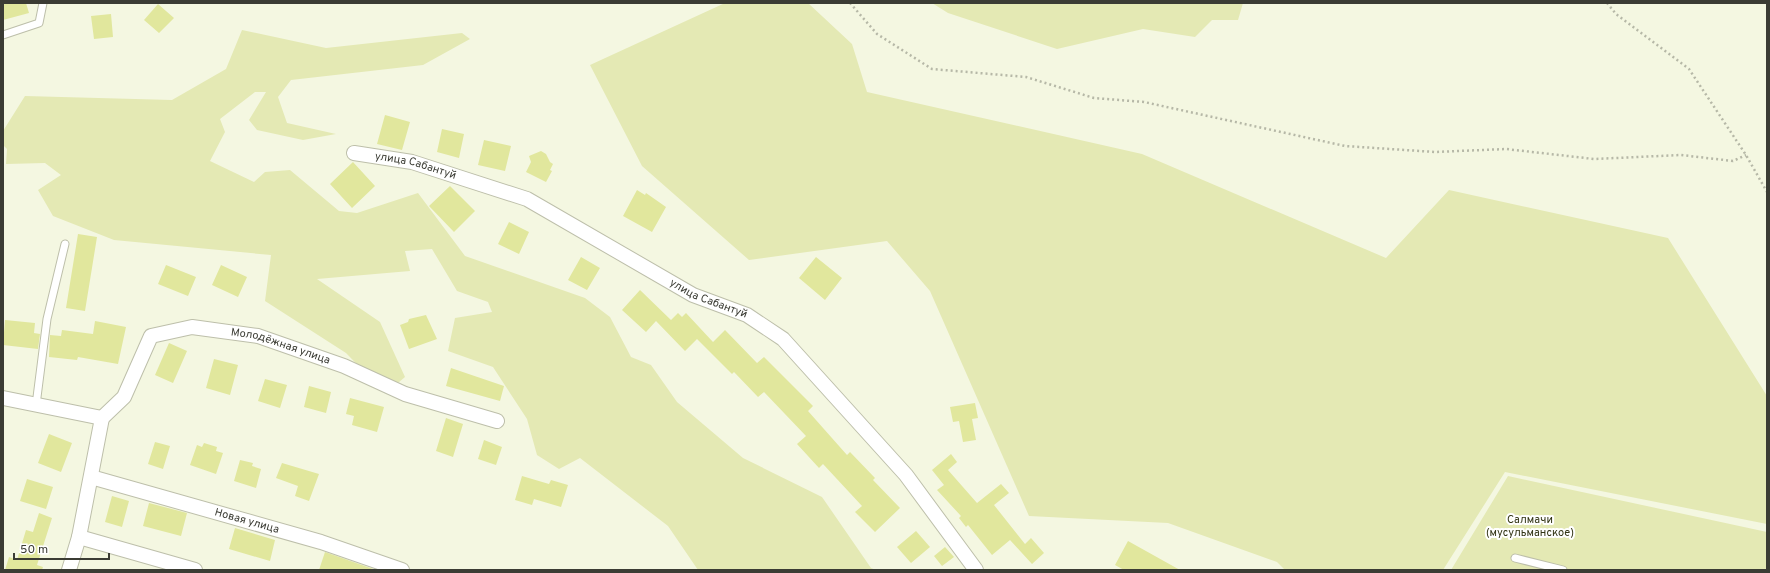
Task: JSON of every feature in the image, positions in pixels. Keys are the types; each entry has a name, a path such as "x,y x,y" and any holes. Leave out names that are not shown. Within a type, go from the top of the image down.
{"street":[{"name":"улица Сабантуй","path":"354,153 412,162 526,199 693,295 747,315 783,340 906,475 976,570"},
{"name":"Молодёжная улица","path":"102,418 124,397 151,336 192,327 258,336 344,366 405,394 497,421"},
{"path":"3,398 102,418 79,537 69,570"},
{"name":"Новая улица","path":"91,477 321,542 402,570"},
{"path":"79,537 195,570"}],"lane":[{"path":"3,35 39,23 43,3"},
{"path":"36,405 47,319 65,244"},
{"path":"1515,558 1563,570"}],"path":[{"path":"850,3 878,34 932,69 1026,77 1094,98 1144,102 1345,146 1435,152 1506,149 1594,159 1681,155 1733,161 1746,155"},
{"path":"1606,3 1616,14 1689,69 1746,155 1767,192"}],"green space":[{"path":"725,3 808,3 852,44 867,92 1142,154 1386,258 1449,190 1668,238 1767,396 1767,524 1505,472 1443,570 1285,570 1277,562 1168,523 1029,516 930,291 887,241 749,260 642,166 590,65"},
{"path":"932,3 1243,3 1238,20 1212,20 1195,37 1143,29 1057,49 948,13"},
{"path":"242,30 326,48 462,33 470,39 423,65 291,80 278,97 287,123 336,134 303,140 257,130 249,120 266,92 255,92 220,119 225,132 210,161 254,182 265,172 290,170 339,211 357,213 418,193 465,256 585,298 610,317 631,357 651,365 677,402 743,458 822,497 871,568 876,570 698,570 668,526 580,458 559,469 537,455 527,419 493,367 448,351 455,318 492,312 488,302 457,291 432,249 405,251 410,271 317,279 380,322 405,377 392,388 378,386 346,353 265,301 271,255 114,240 53,216 38,190 61,175 45,163 6,164 7,149 3,145 3,131 25,96 172,100 226,69"},
{"name":"Салмачи (мусульманское)","path":"1508,476 1767,532 1767,570 1451,570"}],"building":[{"path":"3,3 26,3 29,13 3,20"},
{"path":"158,4 174,18 159,33 144,20"},
{"path":"111,14 113,37 94,39 91,16"},
{"path":"385,115 410,122 402,150 377,144"},
{"path":"442,129 464,134 459,158 437,152"},
{"path":"484,140 511,146 505,171 478,165"},
{"path":"541,151 546,154 550,162 553,164 550,170 552,171 546,182 526,172 531,162 529,156"},
{"path":"353,162 375,186 352,208 330,184"},
{"path":"450,186 475,211 454,232 429,206"},
{"path":"637,190 645,195 646,193 666,207 652,232 623,216"},
{"path":"509,222 529,232 519,254 498,244"},
{"path":"78,234 97,237 85,311 66,308"},
{"path":"581,257 600,268 587,290 568,280"},
{"path":"816,257 842,278 825,300 799,278"},
{"path":"166,265 196,277 188,296 158,284"},
{"path":"221,265 247,277 238,297 212,285"},
{"path":"640,290 671,320 678,313 682,317 686,313 713,342 725,330 757,363 764,357 813,406 808,411 847,455 850,452 875,478 873,480 900,508 875,532 855,512 862,506 823,464 819,468 797,444 806,436 764,392 758,397 734,372 732,374 697,339 685,351 656,321 646,332 622,310"},
{"path":"426,315 437,339 409,349 400,325 408,322 409,319"},
{"path":"5,320 35,323 34,333 40,334 38,349 3,345"},
{"path":"95,321 126,327 118,364 78,357 77,360 49,357 50,335 61,336 62,330 93,334"},
{"path":"169,343 187,351 173,383 155,375"},
{"path":"214,359 238,365 230,395 206,388"},
{"path":"451,368 504,386 500,401 446,386"},
{"path":"265,379 287,385 280,408 258,401"},
{"path":"309,386 331,392 326,413 304,407"},
{"path":"350,398 384,407 377,432 352,425 354,416 346,414"},
{"path":"975,403 978,418 972,419 976,440 963,442 959,421 953,422 950,407"},
{"path":"446,418 463,424 453,457 436,451"},
{"path":"49,434 72,443 61,472 38,463"},
{"path":"484,440 502,447 496,465 478,459"},
{"path":"155,442 170,446 163,469 148,464"},
{"path":"204,443 217,447 216,451 223,453 216,474 190,465 197,445 202,447"},
{"path":"951,454 957,462 948,470 977,503 1001,484 1009,493 994,505 1025,544 1031,538 1044,553 1032,564 1010,540 992,555 968,525 966,527 959,518 961,516 937,490 944,485 932,470"},
{"path":"240,460 253,463 252,466 261,469 256,488 234,481"},
{"path":"282,463 319,474 309,501 295,496 298,486 276,478"},
{"path":"522,476 549,484 551,480 568,485 561,507 534,499 532,505 515,500"},
{"path":"27,479 53,487 46,509 20,501"},
{"path":"112,496 129,501 122,527 105,522"},
{"path":"149,503 187,513 181,536 143,526"},
{"path":"39,513 52,518 37,565 43,567 42,570 5,570 9,557 17,560 26,530 33,532"},
{"path":"235,528 275,540 270,561 229,549"},
{"path":"916,531 930,547 911,563 897,547"},
{"path":"1128,541 1180,570 1124,570 1115,565"},
{"path":"945,547 954,557 942,566 934,556"},
{"path":"325,552 376,570 319,570"}]}
